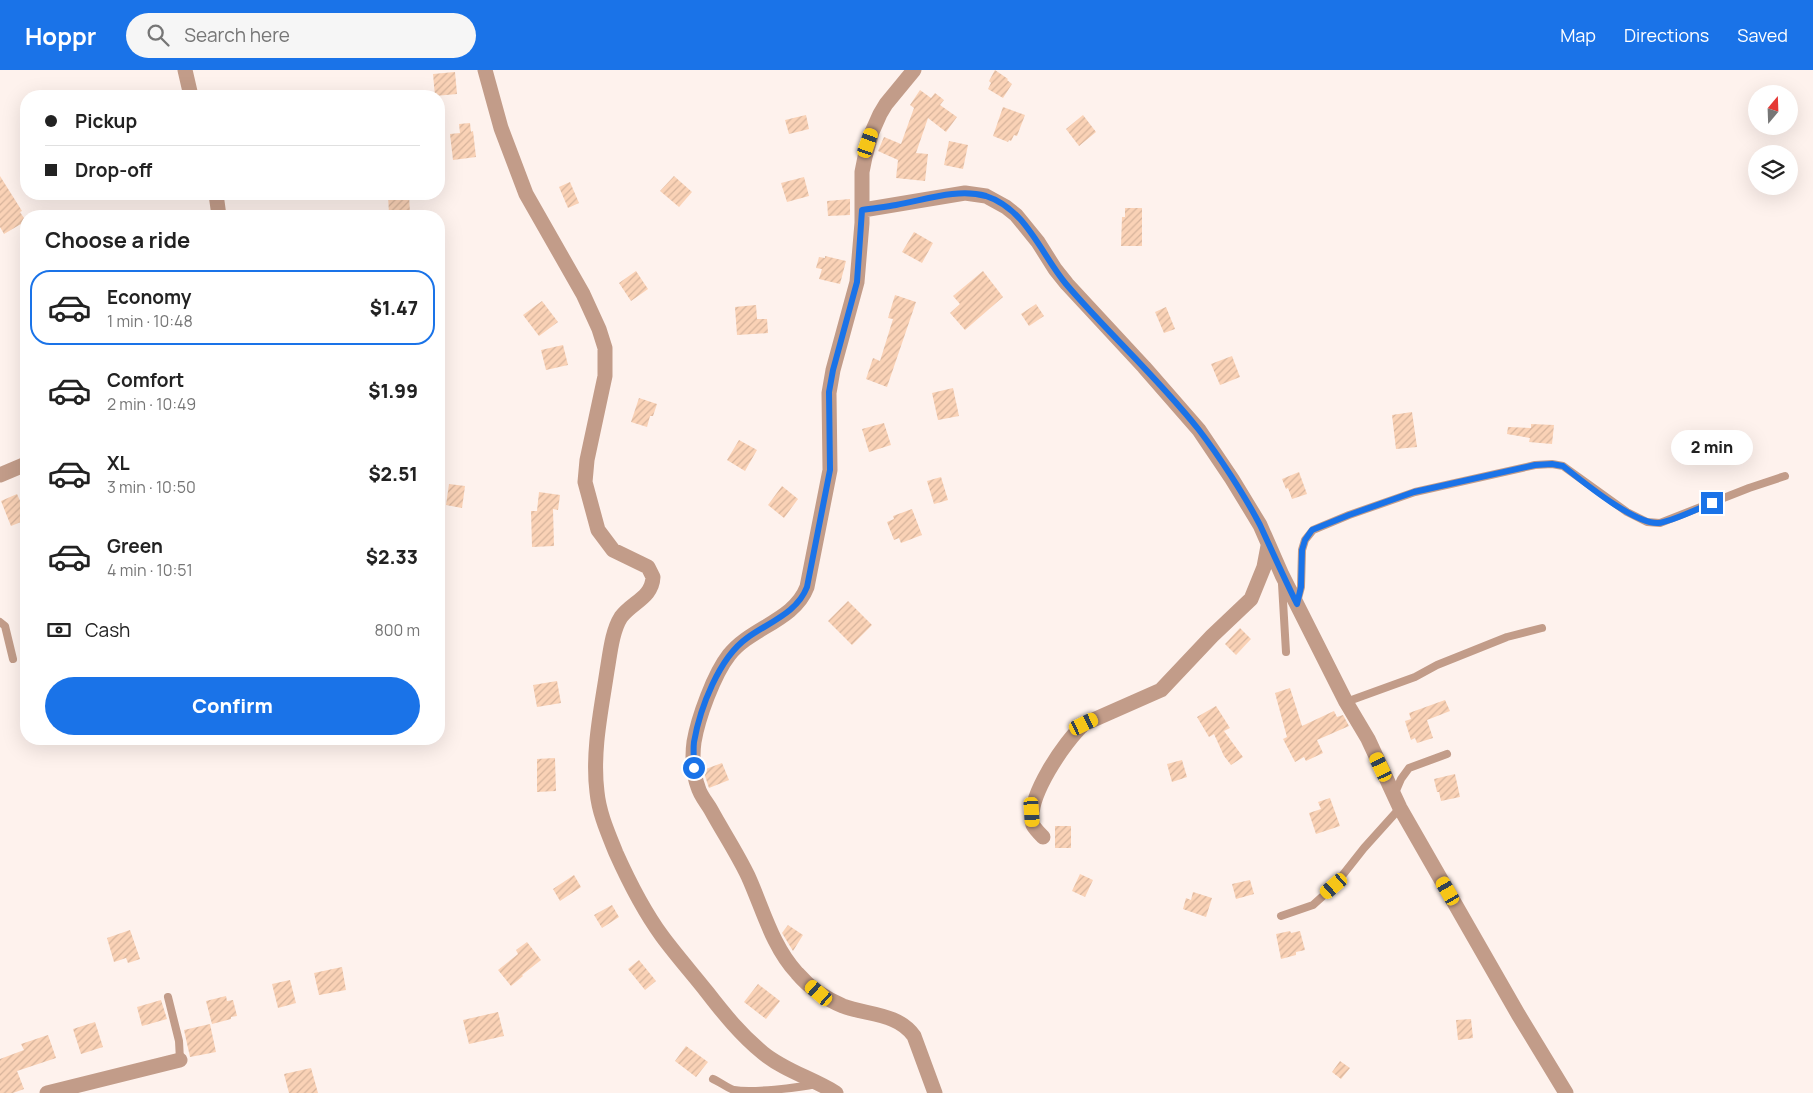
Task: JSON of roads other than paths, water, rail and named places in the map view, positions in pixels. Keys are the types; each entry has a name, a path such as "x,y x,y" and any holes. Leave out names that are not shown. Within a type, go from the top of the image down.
{"street":[{"path":"184,70 189,90"},
{"path":"485,70 501,128 526,194 583,294 599,329 605,348 605,376 587,460 585,482 598,530 613,550 648,567 653,577 650,590 645,597 626,611 620,618 615,630 607,669 596,761 597,792 601,815 630,884 645,910 661,935 725,1017 764,1054 794,1073 836,1093"},
{"path":"914,70 886,104 872,132 862,172 862,210 857,282 833,370 829,392 830,470 807,587 804,596 793,609 746,638 728,656 707,698 700,720 694,743 694,768 698,788 739,856 777,946 797,974 819,993 843,1006 893,1019 909,1029 914,1036 935,1093"},
{"path":"862,210 965,193 986,196 1006,207 1016,215 1038,242 1067,284 1199,430 1260,525 1282,575 1346,702 1368,739 1397,802 1518,1014 1566,1093"},
{"path":"0,475 20,467"},
{"path":"1043,837 1033,827 1032,812 1040,787 1074,733 1084,724 1160,690 1212,636 1252,599 1264,567 1268,546"},
{"path":"47,1093 180,1060"}],"lane":[{"path":"1297,604 1301,587 1302,550 1305,540 1312,530 1414,492 1535,465 1552,464 1563,466 1627,512 1647,522 1660,523 1785,476"},
{"path":"1282,575 1286,652"},
{"path":"0,622 5,626 13,659"},
{"path":"1346,702 1415,677 1437,665 1507,637 1542,628"},
{"path":"1281,916 1313,905 1334,886 1397,802 1401,779 1409,768 1448,754"},
{"path":"168,997 179,1041 180,1060"},
{"path":"713,1079 732,1090 748,1092 802,1088 818,1084"}]}
